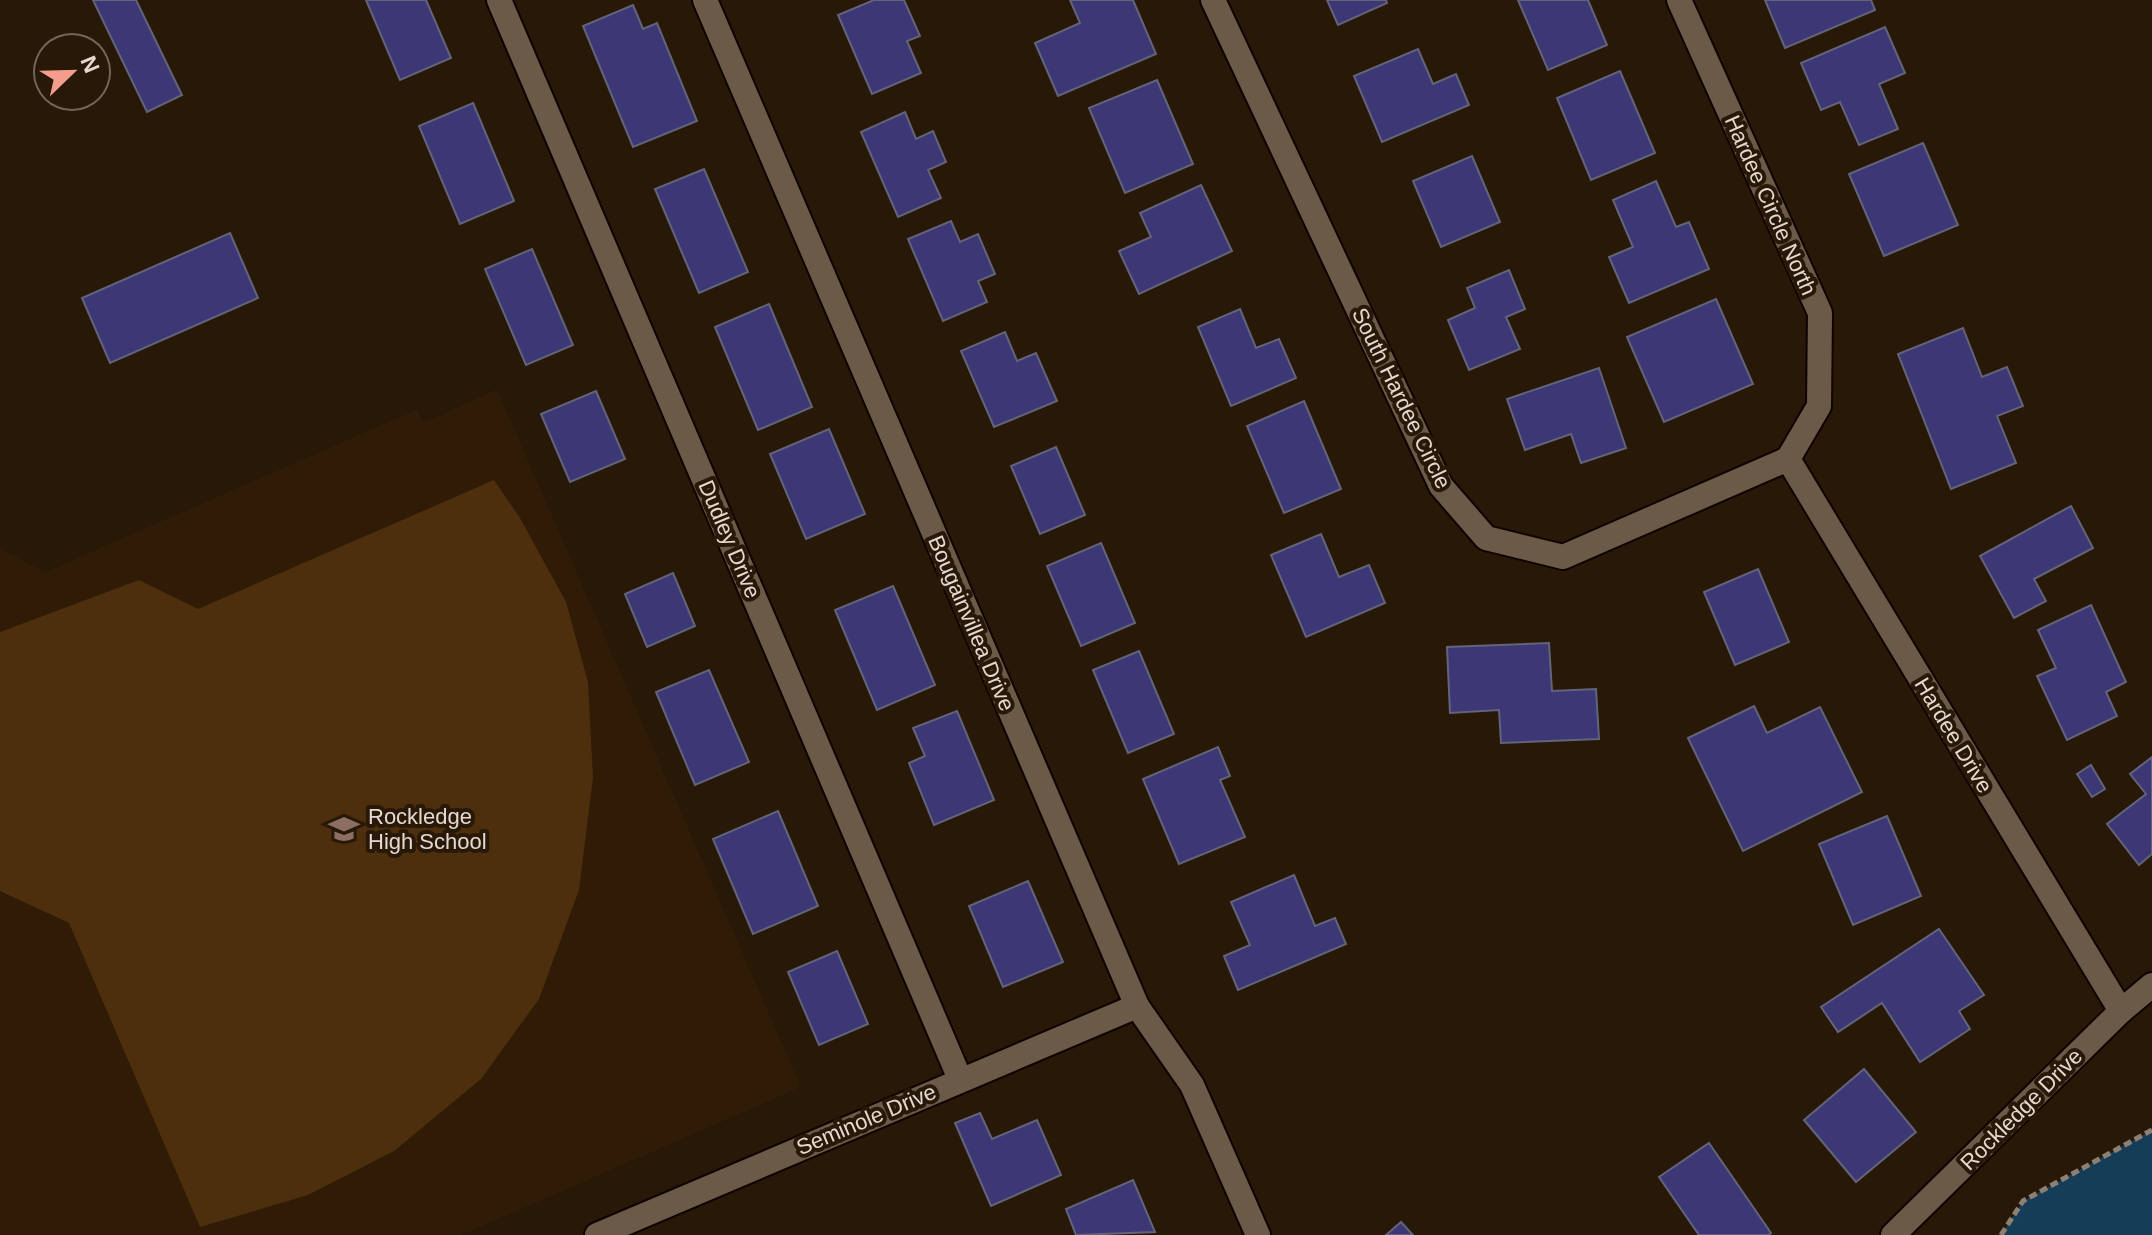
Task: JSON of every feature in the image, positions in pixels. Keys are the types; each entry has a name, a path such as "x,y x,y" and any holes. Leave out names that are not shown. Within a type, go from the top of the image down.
{"street":[{"name":"Dudley Drive","path":"499,0 960,1079"},
{"name":"Bougainvillea Drive","path":"705,0 1137,1006 1192,1085 1258,1235"},
{"name":"South Hardee Circle","path":"1213,0 1441,486 1486,538 1563,557 1788,459"},
{"name":"Hardee Circle North","path":"1679,0 1820,313 1819,406 1788,459"},
{"name":"Hardee Drive","path":"1788,459 2121,1011"},
{"name":"Rockledge Drive","path":"1893,1235 2121,1011 2152,985"},
{"name":"Seminole Drive","path":"597,1235 1137,1006"}],"path":[{"path":"2001,1235 2023,1201 2152,1130"}],"shaded area":[{"name":"Rockledge High School","path":"497,389 801,1087 462,1235 0,1235 0,548 45,572 418,409 423,423"},
{"name":"Rockledge High School","path":"494,480 520,518 566,602 588,682 593,777 579,890 539,999 481,1079 394,1151 308,1195 200,1227 69,923 0,891 0,632 139,580 198,609"}],"water":[{"path":"2152,1130 2152,1235 2001,1235 2023,1201"}],"building":[{"path":"93,0 136,0 182,95 147,112 112,39 112,32 108,32"},
{"path":"366,0 426,0 451,58 400,80"},
{"path":"874,0 904,0 920,36 907,41 921,73 872,94 838,15"},
{"path":"1070,0 1133,0 1156,54 1058,96 1035,43 1080,23"},
{"path":"1327,0 1386,0 1387,3 1338,25"},
{"path":"1518,0 1588,0 1607,45 1548,70"},
{"path":"1765,0 1871,0 1875,10 1785,48"},
{"path":"633,5 643,29 657,23 697,121 633,147 583,26"},
{"path":"1885,27 1905,73 1879,84 1898,129 1859,145 1840,102 1821,110 1801,63"},
{"path":"1418,49 1433,84 1456,74 1469,105 1382,142 1354,76"},
{"path":"1620,71 1655,153 1591,180 1557,98"},
{"path":"1157,80 1193,164 1125,193 1089,108"},
{"path":"473,103 514,201 460,224 419,126"},
{"path":"905,112 916,139 933,131 946,162 928,170 941,198 898,217 861,132"},
{"path":"1923,143 1958,225 1884,256 1849,174"},
{"path":"1472,156 1500,222 1441,247 1413,181"},
{"path":"704,169 748,272 699,293 655,189"},
{"path":"1656,181 1676,227 1689,222 1709,269 1629,303 1609,257 1633,247 1613,200"},
{"path":"1201,185 1232,251 1139,294 1119,251 1151,237 1140,213"},
{"path":"951,221 960,242 978,234 995,274 978,281 987,302 943,321 908,239"},
{"path":"230,233 258,298 110,363 82,298"},
{"path":"532,249 573,345 526,365 485,269"},
{"path":"1509,270 1525,309 1506,317 1520,349 1469,370 1448,320 1475,308 1467,288"},
{"path":"1716,299 1753,384 1664,422 1627,337"},
{"path":"769,304 812,407 758,430 715,327"},
{"path":"1240,309 1256,348 1279,339 1296,378 1231,406 1198,327"},
{"path":"1963,328 1982,377 2007,367 2023,406 1997,416 2016,463 1951,489 1898,354"},
{"path":"1005,332 1017,361 1036,353 1057,401 994,427 961,351"},
{"path":"1599,368 1626,448 1581,463 1571,434 1525,450 1507,399"},
{"path":"596,391 625,459 570,482 541,414"},
{"path":"1304,401 1341,489 1284,513 1247,426"},
{"path":"829,429 865,514 806,539 770,454"},
{"path":"1056,447 1085,515 1040,534 1011,466"},
{"path":"2071,506 2093,548 2034,579 2046,601 2014,618 1980,556"},
{"path":"1321,534 1339,577 1369,565 1385,603 1306,637 1271,555"},
{"path":"1101,543 1135,623 1081,646 1047,566"},
{"path":"1758,569 1789,642 1735,665 1704,592"},
{"path":"673,573 695,626 647,647 625,594"},
{"path":"893,586 935,685 877,710 835,610"},
{"path":"2091,605 2126,682 2106,692 2117,716 2067,740 2037,676 2056,668 2038,630"},
{"path":"1549,643 1552,691 1596,689 1599,739 1501,743 1499,710 1450,713 1447,647"},
{"path":"1139,651 1174,734 1128,753 1093,670"},
{"path":"709,670 749,762 695,785 656,692"},
{"path":"1754,706 1767,733 1820,707 1862,792 1743,851 1688,738"},
{"path":"957,711 994,800 934,825 909,763 925,756 913,728"},
{"path":"1218,747 1230,776 1220,780 1245,837 1179,864 1143,779"},
{"path":"2152,757 2152,854 2139,865 2107,824 2146,794 2130,774"},
{"path":"2091,765 2105,789 2092,797 2077,774"},
{"path":"778,811 818,906 753,934 713,839"},
{"path":"1887,816 1921,896 1853,925 1819,844"},
{"path":"1294,875 1315,926 1335,918 1346,944 1238,990 1224,956 1250,945 1231,902"},
{"path":"1028,881 1063,962 1003,987 969,906"},
{"path":"1939,929 1984,995 1959,1011 1970,1029 1920,1062 1882,1003 1838,1032 1821,1007"},
{"path":"837,951 868,1024 819,1045 788,972"},
{"path":"1864,1069 1916,1132 1856,1182 1804,1120"},
{"path":"980,1113 992,1139 1037,1120 1061,1175 991,1206 955,1123"},
{"path":"1709,1143 1771,1233 1768,1235 1699,1235 1659,1177"},
{"path":"1133,1180 1155,1232 1076,1235 1066,1209"},
{"path":"1401,1222 1413,1235 1386,1235"}],"place":[{"name":"Rockledge High School","path":"344,829"}]}
